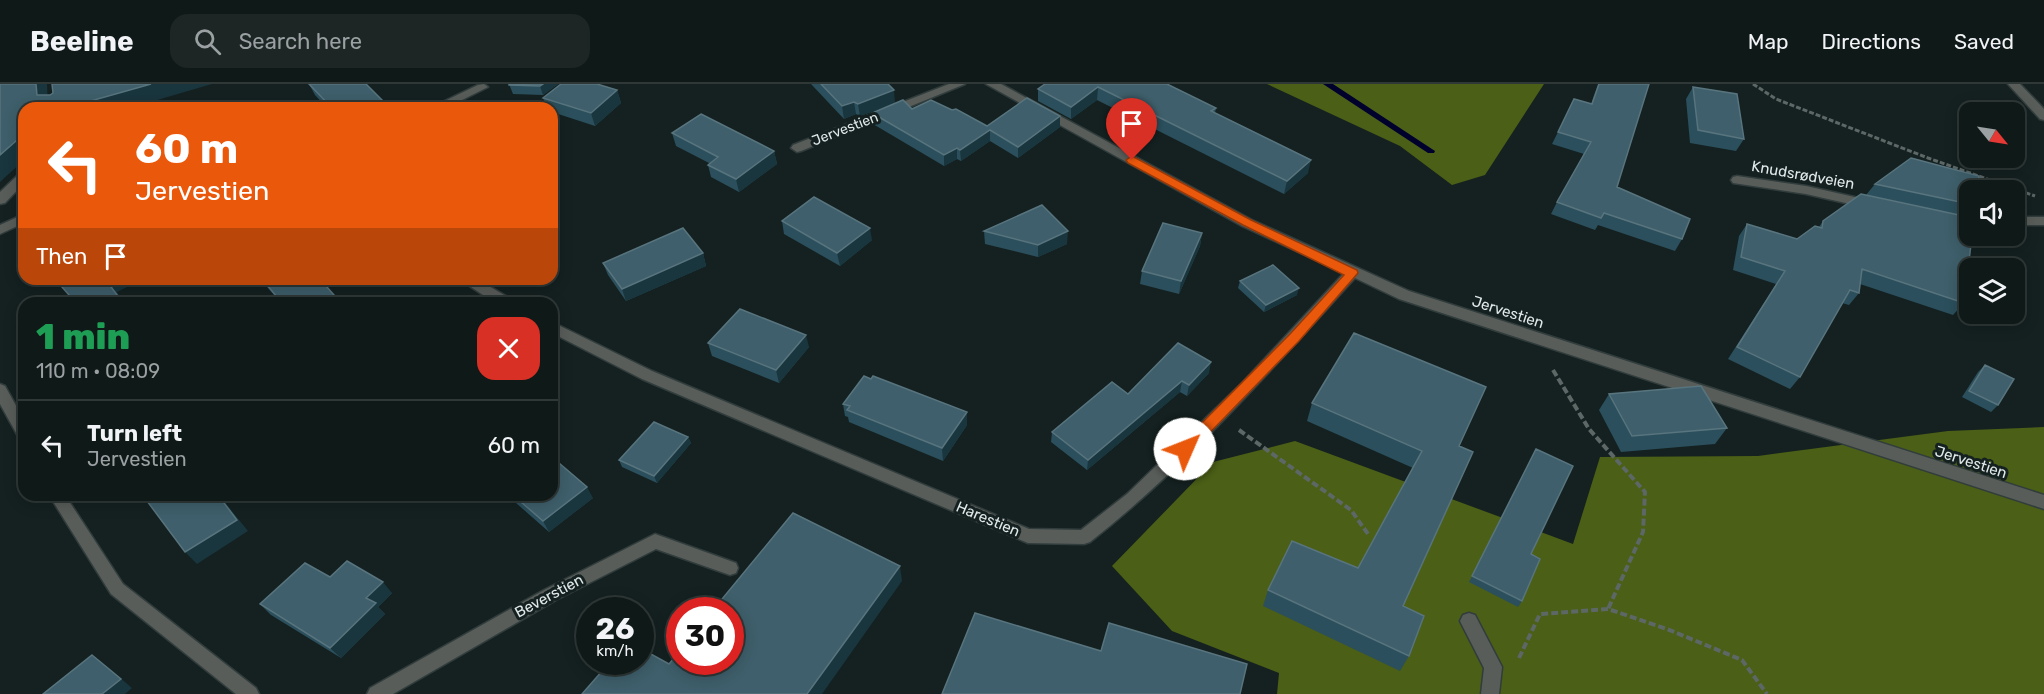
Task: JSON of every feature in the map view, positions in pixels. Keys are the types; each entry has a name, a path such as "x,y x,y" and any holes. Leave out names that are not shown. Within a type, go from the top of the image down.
{"street":[{"name":"Jervestien","path":"797,148 959,84"},
{"name":"Jervestien","path":"992,84 1247,223 1404,296 2044,502"},
{"path":"2014,84 2044,116"},
{"path":"449,102 482,87"},
{"name":"Knudsrødveien","path":"1737,180 1806,190 1880,206"},
{"path":"0,200 18,182"},
{"path":"0,231 18,221"},
{"path":"2025,221 2044,221"},
{"name":"Harestien","path":"558,330 647,375 1028,536 1084,537 1133,499 1219,416 1310,321 1352,273"},
{"path":"476,285 496,297"},
{"path":"0,390 18,423"},
{"path":"61,501 117,589 250,694"},
{"name":"Beverstien","path":"376,694 550,595 655,541 730,568"},
{"path":"1469,621 1493,667 1490,694"}],"path":[{"path":"1752,84 1787,103 2044,200"},
{"path":"1534,338 1589,429 1645,492 1643,532 1608,609"},
{"path":"1219,416 1351,510 1368,534"},
{"path":"1493,667 1518,661 1540,614 1608,609 1667,629 1742,660 1767,694"}],"green space":[{"path":"1267,84 1544,84 1485,175 1452,185 1400,146"},
{"path":"2044,427 2044,694 1277,694 1279,673 1172,631 1112,566 1213,462 1295,441 1573,544 1600,457 1758,456 1948,431"}],"building":[{"path":"0,84 36,84 37,95 50,95 53,93 52,84 151,84 87,102 18,102 18,139 0,155"},
{"path":"309,84 366,84 384,102 326,102"},
{"path":"509,84 543,84 540,86"},
{"path":"561,84 597,84 617,90 591,113 543,98"},
{"path":"821,84 888,84 894,90 858,104 854,102 842,106"},
{"path":"1045,84 1167,84 1216,108 1211,111 1311,160 1287,181 1098,87 1071,107 1038,89"},
{"path":"1599,84 1649,84 1617,187 1690,219 1682,239 1604,213 1601,218 1557,202 1591,142 1558,132 1574,99 1592,104"},
{"path":"1693,87 1737,94 1744,139 1698,130"},
{"path":"1027,98 1060,116 1018,147 990,130 960,150 957,148 944,155 872,113 903,100 912,109 931,100 952,110 956,109 987,126"},
{"path":"701,114 774,151 736,179 708,165 718,157 672,133"},
{"path":"1911,158 1979,176 1978,180 1959,180 1959,202 1875,184"},
{"path":"1861,194 1959,215 1959,246 1971,246 1969,258 1959,258 1959,301 1862,269 1859,293 1850,290 1800,377 1737,347 1785,271 1741,257 1747,224 1797,239 1815,226 1822,228 1823,221"},
{"path":"814,197 870,228 837,253 782,221"},
{"path":"1042,205 1068,231 1038,245 984,231"},
{"path":"1163,223 1202,233 1181,281 1142,271"},
{"path":"683,228 703,253 622,289 603,263"},
{"path":"1273,265 1299,288 1266,305 1240,281"},
{"path":"60,285 110,285 119,297 71,297"},
{"path":"267,285 325,285 336,297 277,297"},
{"path":"740,309 806,335 776,370 708,343"},
{"path":"1354,333 1486,387 1459,446 1473,452 1403,606 1424,616 1409,656 1268,590 1292,541 1358,568 1422,451 1312,403"},
{"path":"1178,343 1211,362 1189,385 1182,381 1088,460 1052,432 1112,382 1128,394"},
{"path":"1985,365 2014,379 1998,405 1969,391"},
{"path":"864,376 871,379 873,376 967,412 942,448 847,410 850,406 843,404"},
{"path":"1701,386 1727,428 1632,436 1609,394"},
{"path":"654,422 688,437 654,476 619,460"},
{"path":"1536,449 1573,466 1531,554 1540,559 1522,601 1472,576"},
{"path":"558,462 587,487 543,521 520,501 558,501"},
{"path":"147,501 223,501 237,520 185,552"},
{"path":"793,513 900,566 807,694 582,694 599,675 654,675 654,656 666,662 666,675 744,675 744,597 724,597"},
{"path":"347,561 383,582 366,598 376,603 330,648 260,604 305,563 330,577"},
{"path":"975,613 1101,651 1109,623 1247,664 1240,694 942,694"},
{"path":"92,655 121,679 102,694 43,694"}],"waterway":[{"path":"1327,84 1431,151"}],"route":[{"path":"1132,160 1247,223 1352,273 1294,338 1185,449"}]}
